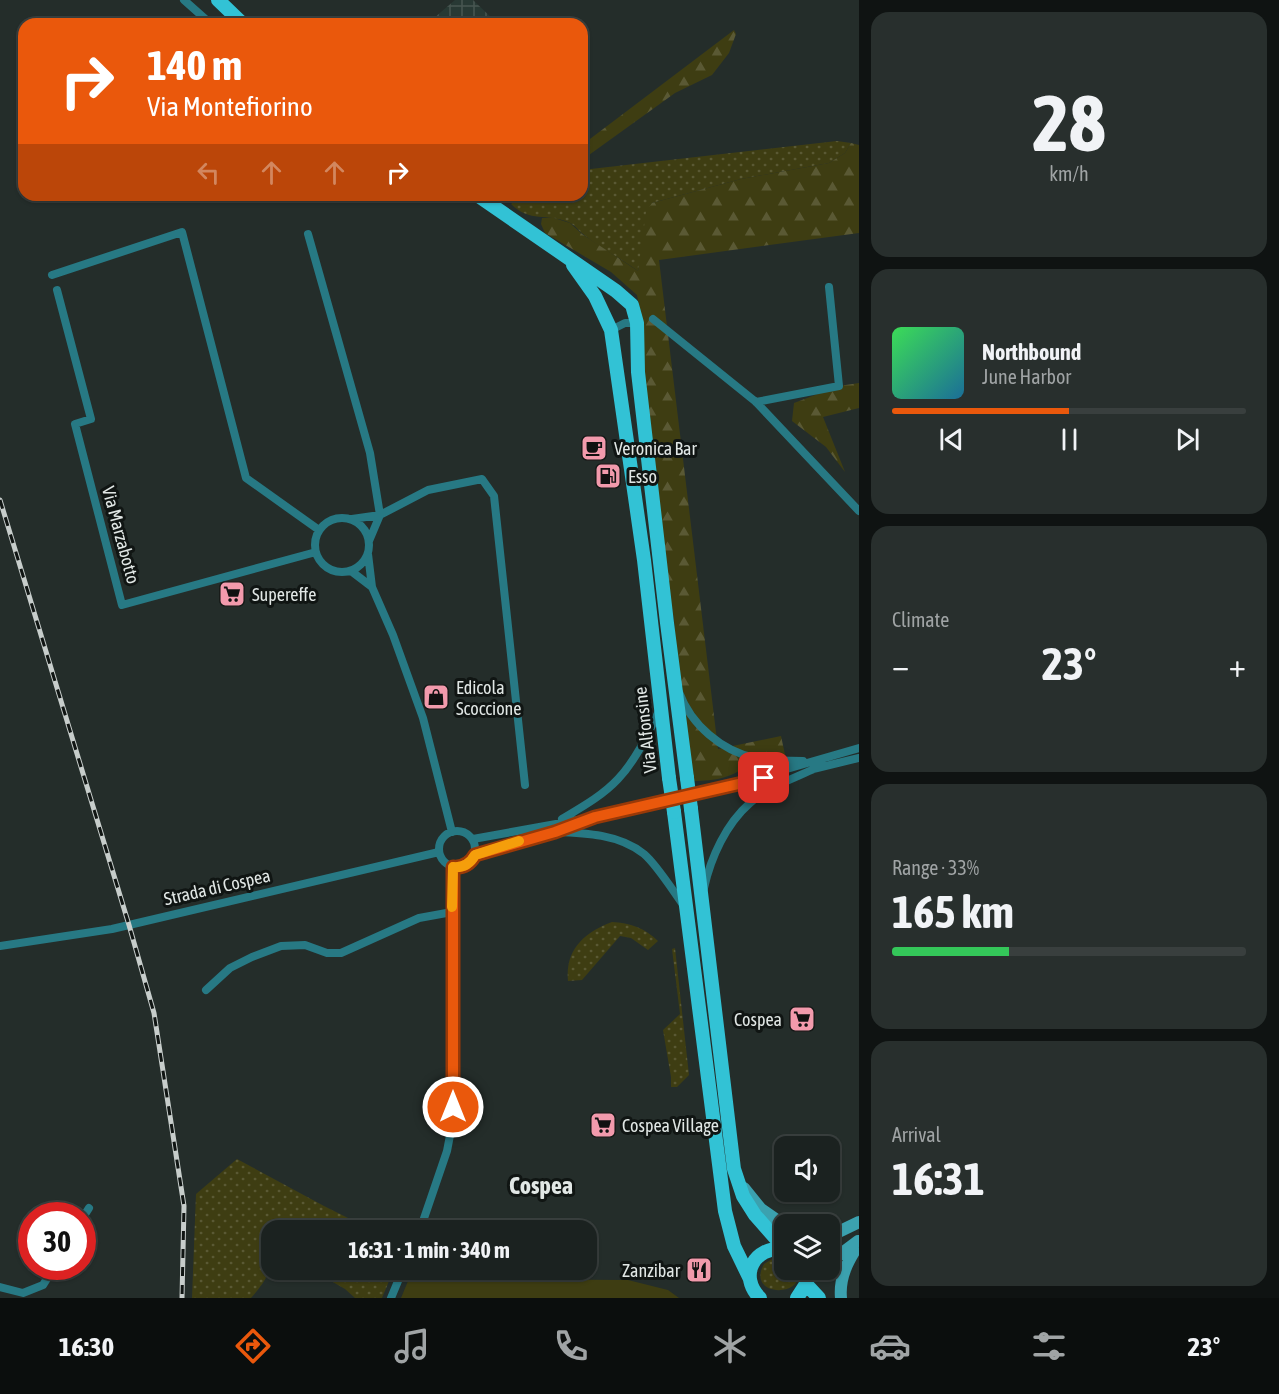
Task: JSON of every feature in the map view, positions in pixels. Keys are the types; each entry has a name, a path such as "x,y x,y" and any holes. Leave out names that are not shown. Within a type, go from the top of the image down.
{"main road":[{"path":"218,0 237,18"},
{"name":"Via Alfonsine","path":"486,201 616,291 632,305 637,324 638,372 673,675 735,1168 743,1196 755,1215 774,1237"},
{"name":"Via Alfonsine","path":"566,256 595,296 611,330 644,560 669,778 725,1211 734,1246 760,1298"},
{"path":"735,1168 747,1193 761,1209 774,1218"},
{"path":"840,1227 857,1223"},
{"path":"840,1231 857,1223"},
{"path":"840,1255 859,1242"},
{"path":"841,1298 840,1285 848,1261 859,1242"},
{"path":"750,1279 751,1270 760,1255 774,1249"},
{"path":"797,1298 805,1280"},
{"path":"808,1280 819,1298"}],"street":[{"path":"184,0 202,18"},
{"path":"52,275 182,232 246,478 319,530"},
{"path":"308,234 370,453 380,515 369,541 368,554 372,587 393,635 423,718 452,832"},
{"path":"756,402 839,386 829,287"},
{"name":"Via Marzabotto","path":"57,290 91,419 75,424 122,605 316,552"},
{"path":"653,319 756,402 859,511"},
{"path":"611,330 625,323 637,324"},
{"path":"368,554 359,567 351,571 334,571 320,560 316,552 316,537 325,523 333,519 380,515 428,490 482,479 494,496 525,785"},
{"path":"352,519 365,529 369,541"},
{"path":"351,571 372,587"},
{"path":"673,675 681,697 696,722 710,736 737,752 755,758 814,765"},
{"path":"555,828 619,778 646,738 661,708"},
{"path":"702,900 708,871 726,831 750,803 814,765 859,748"},
{"path":"475,855 595,817 814,765 859,758"},
{"path":"473,839 555,828 593,833 622,842 644,854 686,908"},
{"path":"452,832 466,833 473,839 475,855 472,860 464,866 453,867 444,862 439,852 440,842 452,832"},
{"name":"Strada di Cospea","path":"0,946 112,929 439,852"},
{"path":"423,1220 447,1151 452,1125 453,867"},
{"path":"206,990 230,968 281,946 305,945 327,953 341,952 419,918 452,912"},
{"path":"0,1287 23,1293 43,1285 46,1280"},
{"path":"390,1298 398,1280"}],"shaded area":[{"path":"455,0 473,0 492,18 434,18"}],"green space":[{"path":"734,30 736,34 729,53 712,75 675,93 588,156 588,140"},
{"path":"837,141 851,143 845,153 829,163 741,179 652,203 638,271 596,244 570,223 560,219 525,214 511,204 515,201 588,201 588,169"},
{"path":"851,143 859,145 859,233 659,260 718,749 781,736 787,764 749,762 731,775 694,781 674,619 664,562 644,383 641,316 637,295 611,272 545,233 541,224 542,218 554,218 570,223 582,234 638,271 646,212 652,203 741,179 829,163 845,153"},
{"path":"859,383 859,408 823,417 845,472 826,447 792,421 794,403 839,386"},
{"path":"612,922 637,927 658,941 648,950 631,938 620,936 582,980 568,981 568,970 573,951 593,931"},
{"path":"675,948 689,1075 677,1087 671,1087 663,1030 680,1014 672,949"},
{"path":"237,1159 352,1220 261,1220 261,1280 265,1280 251,1298 192,1298 196,1194"},
{"path":"774,1258 774,1280 797,1280 794,1285 786,1289 769,1288 763,1283 760,1275 764,1264"},
{"path":"329,1280 389,1280 382,1298 355,1298"},
{"path":"408,1280 597,1280 628,1280 668,1290 679,1298 401,1298"}],"railway":[{"path":"0,500 154,1013 184,1206 182,1298"}],"slow traffic":[{"path":"452,907 453,867 464,866 475,855 519,841"}],"place":[{"name":"Veronica Bar","path":"594,448"},
{"name":"Esso","path":"608,476"},
{"name":"Supereffe","path":"232,594"},
{"name":"Edicola Scoccione","path":"436,697"},
{"name":"Cospea","path":"802,1019"},
{"name":"Cospea Village","path":"603,1125"},
{"name":"Zanzibar","path":"699,1270"}],"district":[{"name":"Cospea","path":"541,1185"}],"route":[{"path":"453,1107 453,867 464,866 475,855 488,850 555,832 595,817 764,778"}]}
